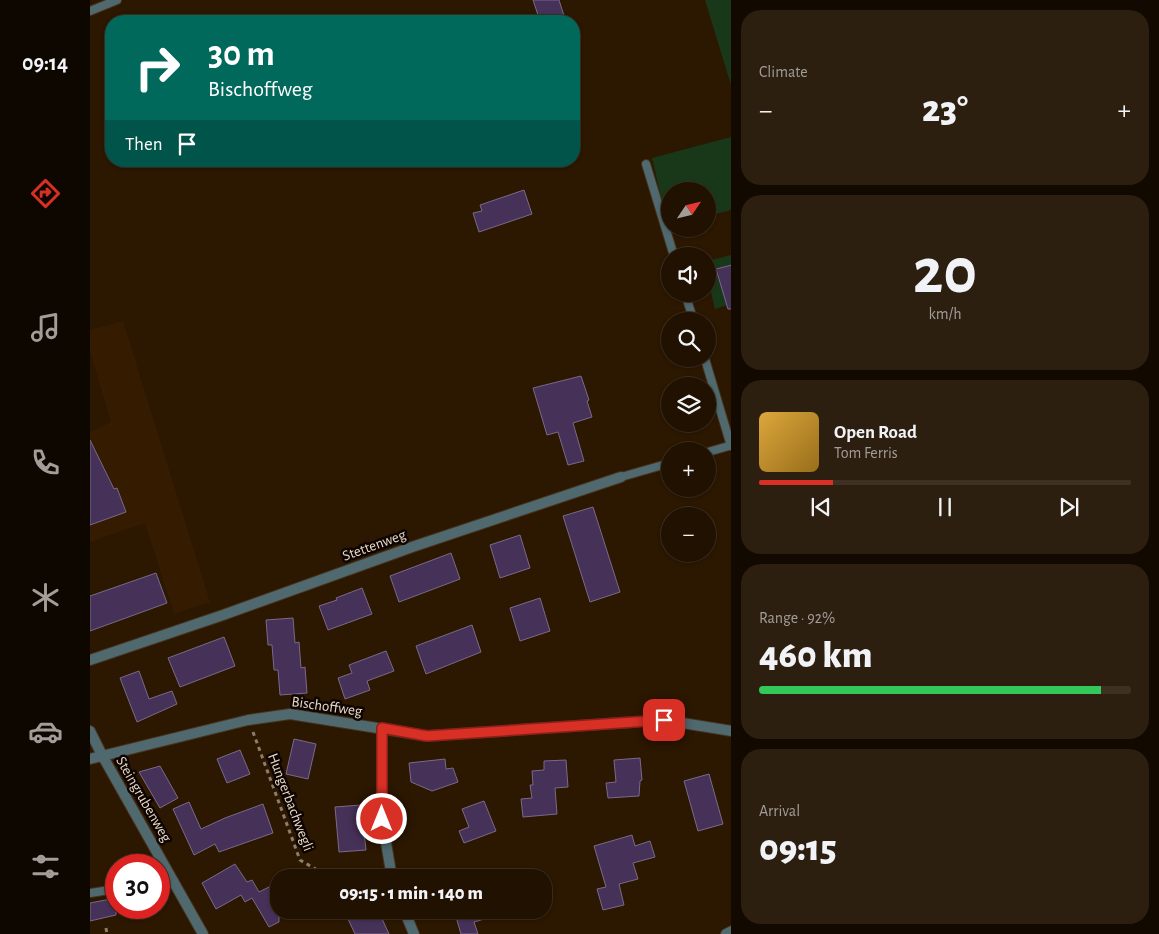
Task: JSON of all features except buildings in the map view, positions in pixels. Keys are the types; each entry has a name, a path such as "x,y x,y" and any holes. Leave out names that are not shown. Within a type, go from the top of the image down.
{"street":[{"name":"Stettenweg","path":"90,660 223,615 415,546 621,477"},
{"name":"Bischoffweg","path":"90,758 248,720 290,714 427,736 664,720 731,731"},
{"path":"382,728 382,819 390,869"},
{"name":"Steingrubenweg","path":"90,731 102,756 203,934"},
{"path":"408,919 414,934"}],"lane":[{"path":"90,12 117,0"},
{"path":"646,164 671,247"},
{"path":"707,367 731,445 716,450"},
{"name":"Stettenweg","path":"621,477 661,466"},
{"path":"170,882 174,881"},
{"path":"90,893 105,891"}],"path":[{"name":"Hungerbachwegli","path":"248,720 300,860 316,869"},
{"path":"106,928 107,934"}],"shaded area":[{"path":"123,321 210,602 174,614 145,523 90,542 90,432 111,422 90,351 90,330"}],"green space":[{"path":"705,0 731,0 731,85"},
{"path":"731,137 731,210 716,214 716,182 661,182 661,197 652,158"},
{"path":"731,255 731,304 715,309 713,302 716,302 716,259"}],"route":[{"path":"382,819 382,728 427,736 664,720"}]}
